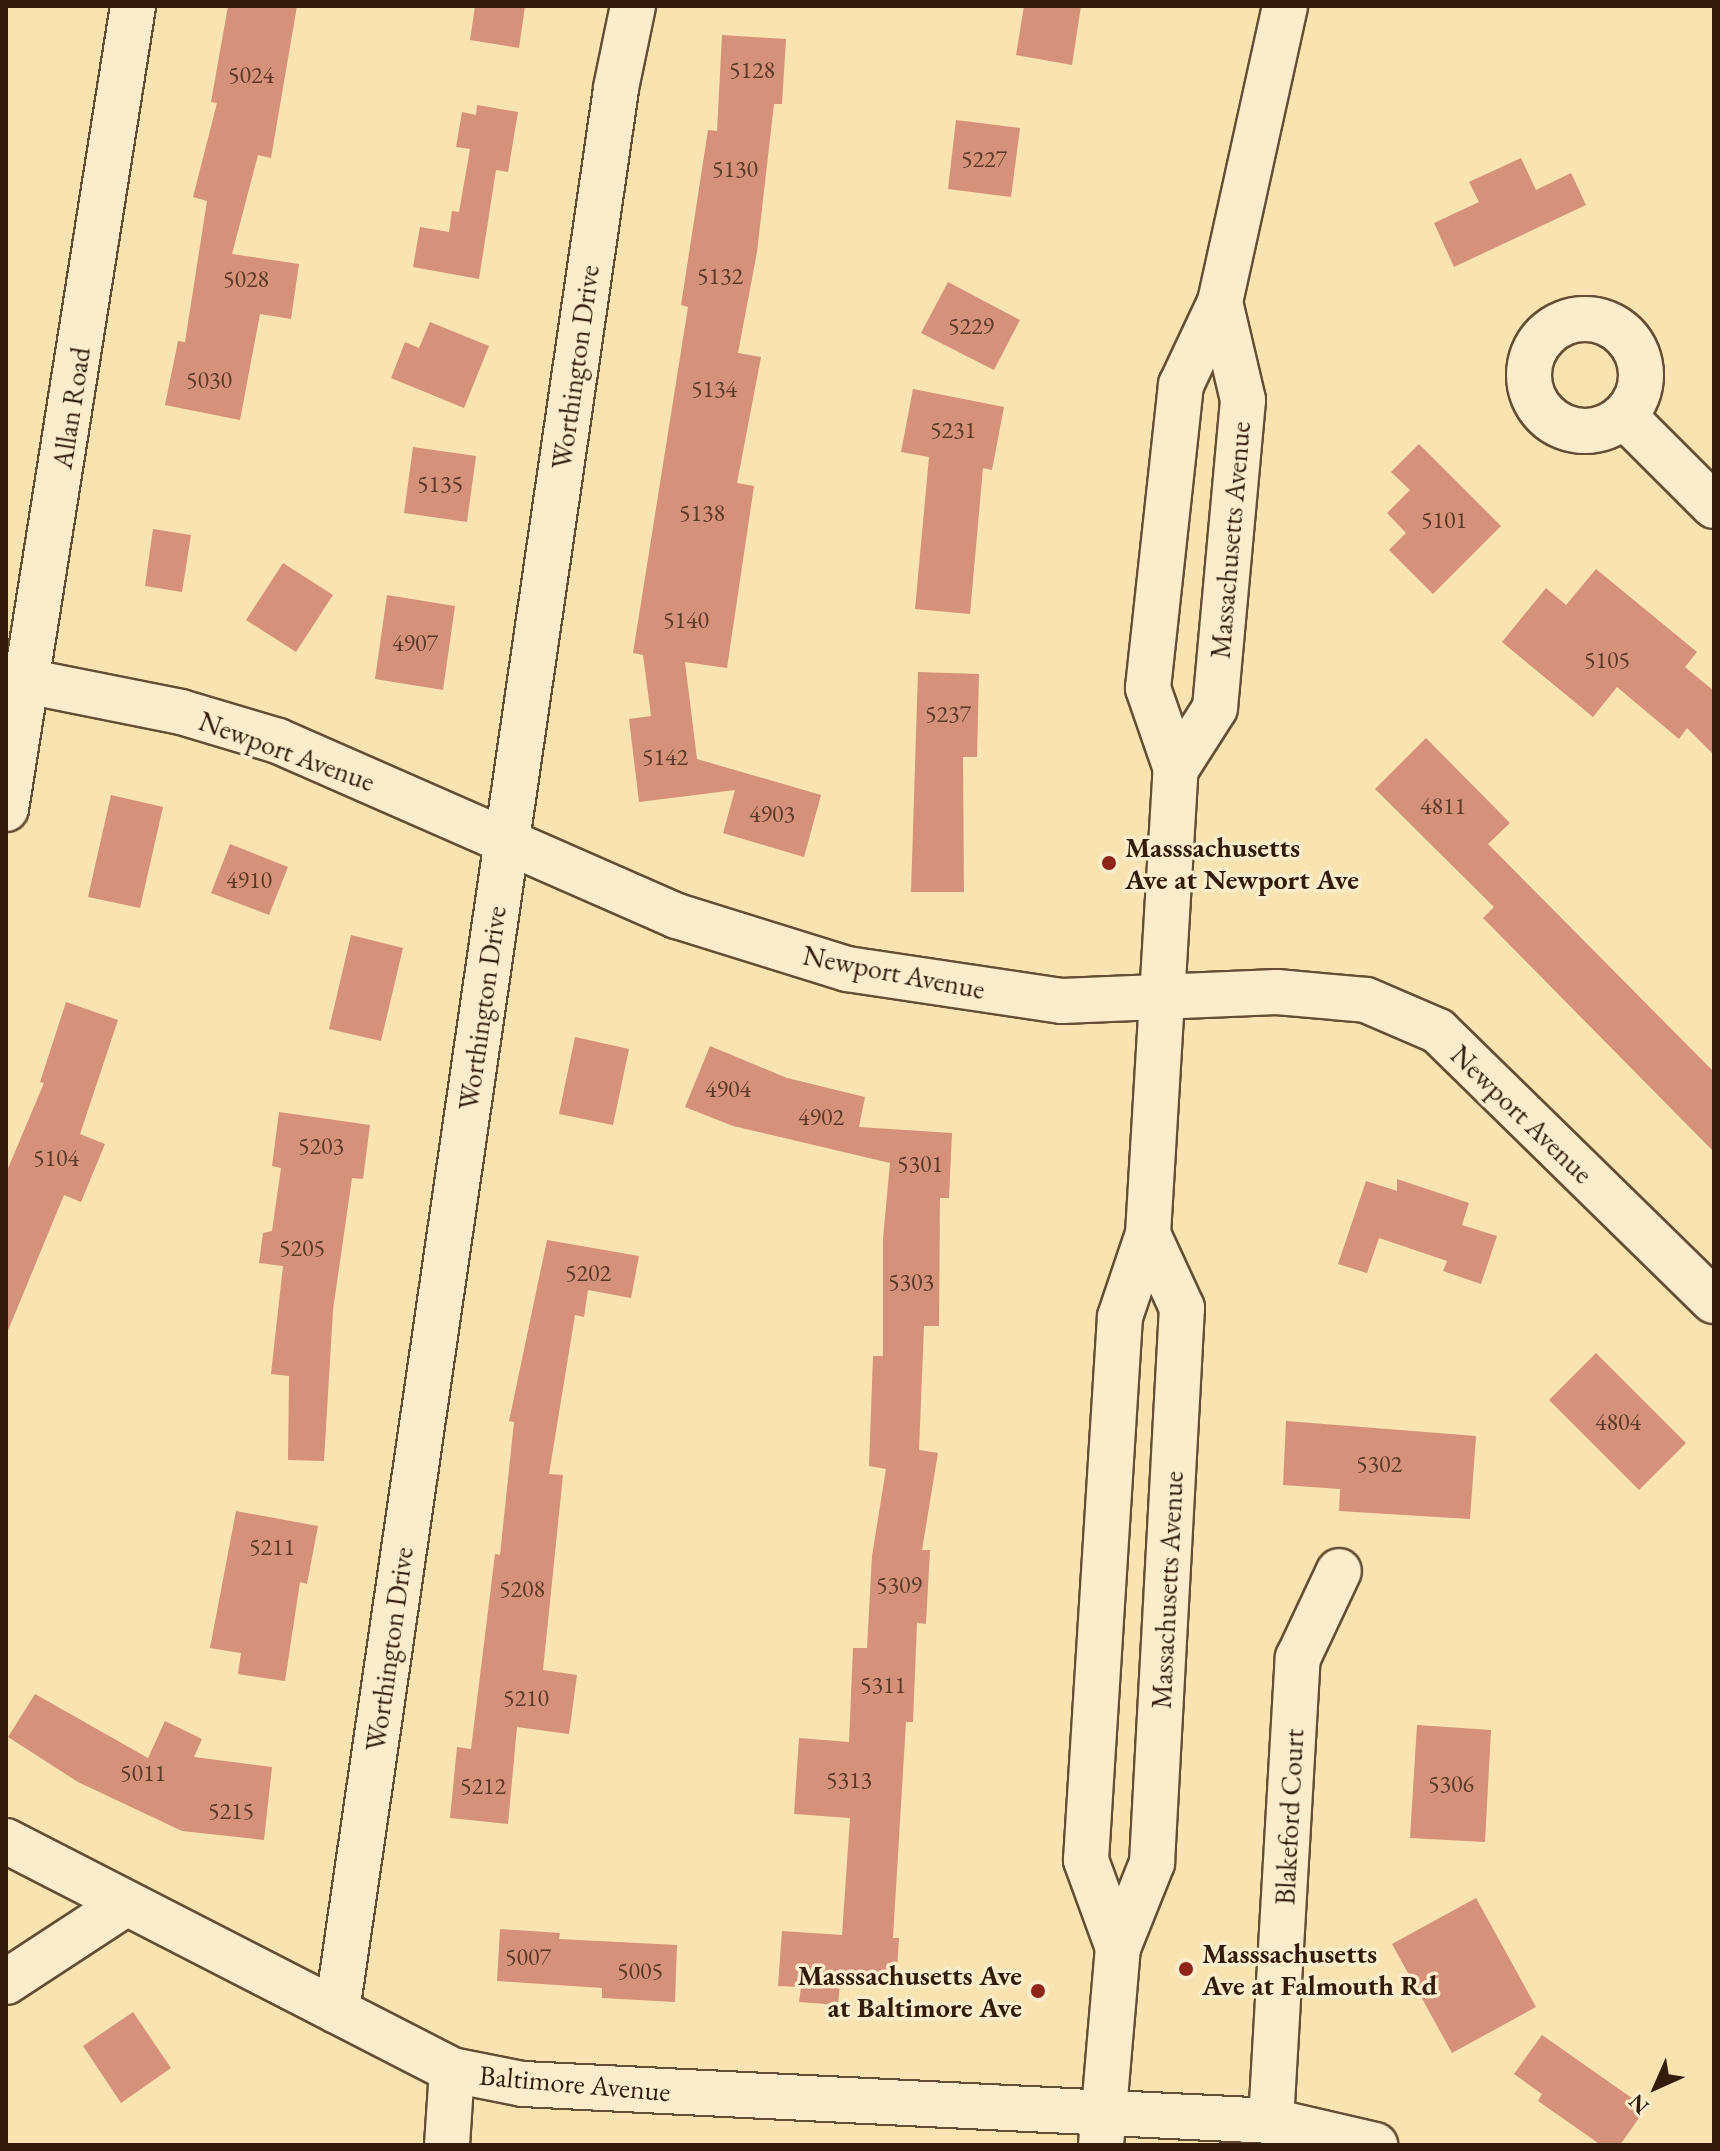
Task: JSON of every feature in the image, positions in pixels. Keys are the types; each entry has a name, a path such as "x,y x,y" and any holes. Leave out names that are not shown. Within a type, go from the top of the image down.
{"street":[{"name":"Allan Road","path":"6,809 18,679 133,6"},
{"name":"Worthington Drive","path":"337,2011 616,88 633,6"},
{"name":"Massachusetts Avenue","path":"1118,1948 1086,1860 1120,1317 1148,1234 1176,769 1148,688 1181,385 1220,302 1285,6"},
{"name":"Massachusetts Avenue","path":"1176,769 1215,708 1243,400 1220,302"},
{"path":"1624,416 1714,506"},
{"name":"Newport Avenue","path":"18,679 181,712 278,741 677,916 847,969 1062,1001 1277,992 1366,1000 1438,1031 1714,1301"},
{"name":"Massachusetts Avenue","path":"1102,2130 1118,1948 1152,1863 1182,1308 1148,1234"},
{"name":"Blakeford Court","path":"1271,2121 1298,1658 1339,1571"},
{"name":"Baltimore Avenue","path":"6,1841 452,2070 523,2084 1102,2130 1271,2121 1375,2145"},
{"path":"6,1982 125,1904"},
{"path":"447,2145 452,2070"}],"building":[{"path":"228,6 297,6 271,158 258,155 232,254 299,264 291,319 260,314 240,420 165,405 178,341 185,342 207,201 193,197 217,103 211,102"},
{"path":"475,6 525,6 519,48 470,40"},
{"path":"1024,6 1081,6 1072,65 1016,55"},
{"path":"722,35 786,39 782,104 774,104 757,252 738,353 761,357 737,483 754,486 727,668 685,662 697,759 821,795 804,857 723,833 735,790 639,802 629,719 651,716 643,655 633,653 688,307 681,305 708,130 717,131"},
{"path":"477,105 518,112 508,172 496,170 479,279 413,267 420,227 449,232 452,211 459,212 470,149 456,147 462,112 476,115"},
{"path":"956,120 1020,128 1011,197 948,189"},
{"path":"1521,158 1536,190 1571,173 1586,205 1454,267 1434,223 1479,202 1469,182"},
{"path":"948,282 1020,320 994,370 921,333"},
{"path":"430,322 489,346 464,408 391,378 405,342 419,348"},
{"path":"913,389 1004,407 992,470 983,468 970,614 915,609 929,457 901,452"},
{"path":"1419,444 1501,526 1433,594 1389,550 1406,533 1387,513 1410,490 1391,472"},
{"path":"413,447 476,456 467,522 404,513"},
{"path":"153,529 191,535 182,592 145,586"},
{"path":"283,563 333,595 296,652 246,620"},
{"path":"1596,569 1697,652 1685,667 1714,691 1714,755 1687,728 1679,739 1617,687 1593,717 1502,642 1546,588 1566,605"},
{"path":"387,595 455,606 443,690 375,679"},
{"path":"918,672 979,674 977,757 963,757 964,892 911,892"},
{"path":"1426,738 1510,823 1488,844 1714,1072 1714,1152 1483,918 1494,907 1375,789"},
{"path":"111,795 163,807 140,908 88,897"},
{"path":"230,844 288,867 269,915 211,893"},
{"path":"351,935 403,948 381,1041 329,1029"},
{"path":"66,1002 118,1020 80,1134 105,1144 81,1202 64,1195 7,1333 6,1173 44,1083 40,1082"},
{"path":"575,1037 629,1049 613,1125 559,1114"},
{"path":"710,1046 787,1078 865,1097 859,1127 952,1133 949,1198 940,1198 939,1326 924,1326 919,1450 938,1453 922,1550 930,1550 926,1624 917,1623 913,1722 906,1722 893,1938 899,1938 896,1987 840,1984 838,2005 799,2002 801,1987 778,1986 782,1931 842,1935 850,1818 794,1814 799,1738 849,1742 853,1648 867,1648 872,1556 886,1469 869,1466 873,1356 883,1356 883,1238 890,1163 733,1126 685,1107"},
{"path":"279,1112 370,1125 363,1179 352,1178 333,1310 324,1461 288,1460 289,1376 271,1374 283,1266 259,1263 263,1233 272,1231 281,1168 272,1166"},
{"path":"1397,1179 1469,1203 1462,1225 1497,1236 1481,1284 1443,1271 1447,1261 1379,1238 1367,1273 1338,1264 1366,1181 1397,1191"},
{"path":"547,1240 639,1256 631,1298 588,1290 584,1317 575,1315 549,1474 563,1475 543,1670 577,1675 569,1734 517,1727 508,1824 450,1818 457,1747 471,1749 495,1554 500,1555 514,1422 509,1421"},
{"path":"1596,1353 1686,1443 1639,1490 1549,1400"},
{"path":"1286,1421 1476,1436 1470,1519 1339,1511 1340,1489 1283,1485"},
{"path":"236,1511 318,1526 307,1584 300,1582 285,1681 238,1674 241,1653 210,1648"},
{"path":"35,1694 148,1758 165,1721 202,1739 194,1757 272,1767 264,1840 182,1831 78,1782 8,1737"},
{"path":"1417,1725 1491,1730 1485,1842 1410,1838"},
{"path":"1476,1898 1536,2007 1452,2053 1392,1944"},
{"path":"500,1929 560,1933 559,1939 677,1945 675,2002 602,1998 602,1988 497,1981"},
{"path":"133,2012 171,2068 121,2103 83,2046"},
{"path":"1542,2035 1646,2108 1620,2145 1601,2145 1538,2101 1542,2094 1514,2074"}],"place":[{"name":"Masssachusetts Ave at Newport Ave","path":"1109,863"},
{"name":"Masssachusetts Ave at Falmouth Rd","path":"1186,1969"},
{"name":"Masssachusetts Ave at Baltimore Ave","path":"1038,1991"}]}
